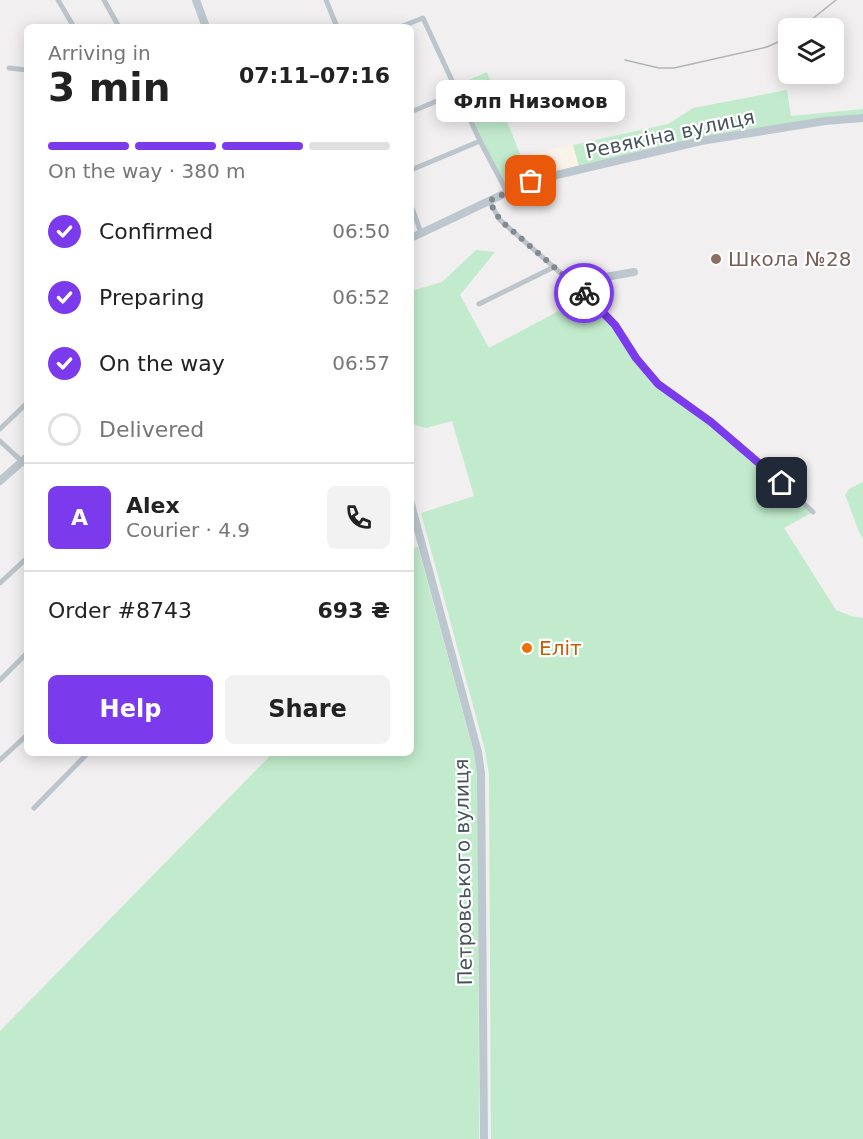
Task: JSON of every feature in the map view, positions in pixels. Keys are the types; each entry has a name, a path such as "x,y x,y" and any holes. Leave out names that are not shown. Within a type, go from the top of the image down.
{"main road":[{"path":"196,0 205,24"},
{"name":"Ревякіна вулиця","path":"414,236 531,181 701,141 825,121 863,118"},
{"path":"571,283 634,272"},
{"path":"0,481 24,463"},
{"name":"Петровського вулиця","path":"414,515 476,741 481,773 484,1139"}],"street":[{"path":"58,0 72,24"},
{"path":"104,0 117,24"},
{"path":"326,0 336,24"},
{"path":"408,24 423,18 480,141 507,192"},
{"path":"9,68 24,70"},
{"path":"414,111 458,92"},
{"path":"414,169 480,141"},
{"path":"489,201 500,220 552,268 587,296 615,325 636,358 658,384 691,406 750,454 813,512"},
{"path":"414,213 421,233"},
{"path":"479,304 552,268"},
{"path":"0,429 24,407"},
{"path":"0,441 24,461"},
{"path":"0,583 24,561"},
{"path":"0,680 24,656"},
{"path":"0,760 24,738"},
{"path":"34,808 85,756"}],"shaded area":[{"path":"573,145 580,170 531,181 522,156"}],"green space":[{"path":"487,72 531,181 507,192 455,86"},
{"path":"787,90 791,116 863,109 863,118 701,141 580,170 573,145 668,124 693,108"},
{"path":"476,250 495,252 460,295 489,348 587,296 615,325 658,384 711,422 813,512 784,528 836,610 863,618 863,1139 491,1139 489,775 485,750 421,513 474,496 452,421 426,428 414,425 414,290 442,282"},
{"path":"863,482 863,539 845,495 849,489"},
{"path":"418,547 474,753 478,776 479,1139 0,1139 0,1031 270,756 414,756 414,548"}],"railway":[{"path":"814,18 836,0"},
{"path":"625,60 659,68 674,68 767,47 778,42"}],"way so far":[{"path":"531,181 489,201 500,220 552,268 584,293"}],"place":[{"name":"Флп Низомов","path":"531,181"},
{"name":"Школа №28","path":"716,259"},
{"name":"Еліт","path":"527,648"}],"route":[{"path":"584,293 615,325 636,358 658,384 691,406 782,483"}]}
